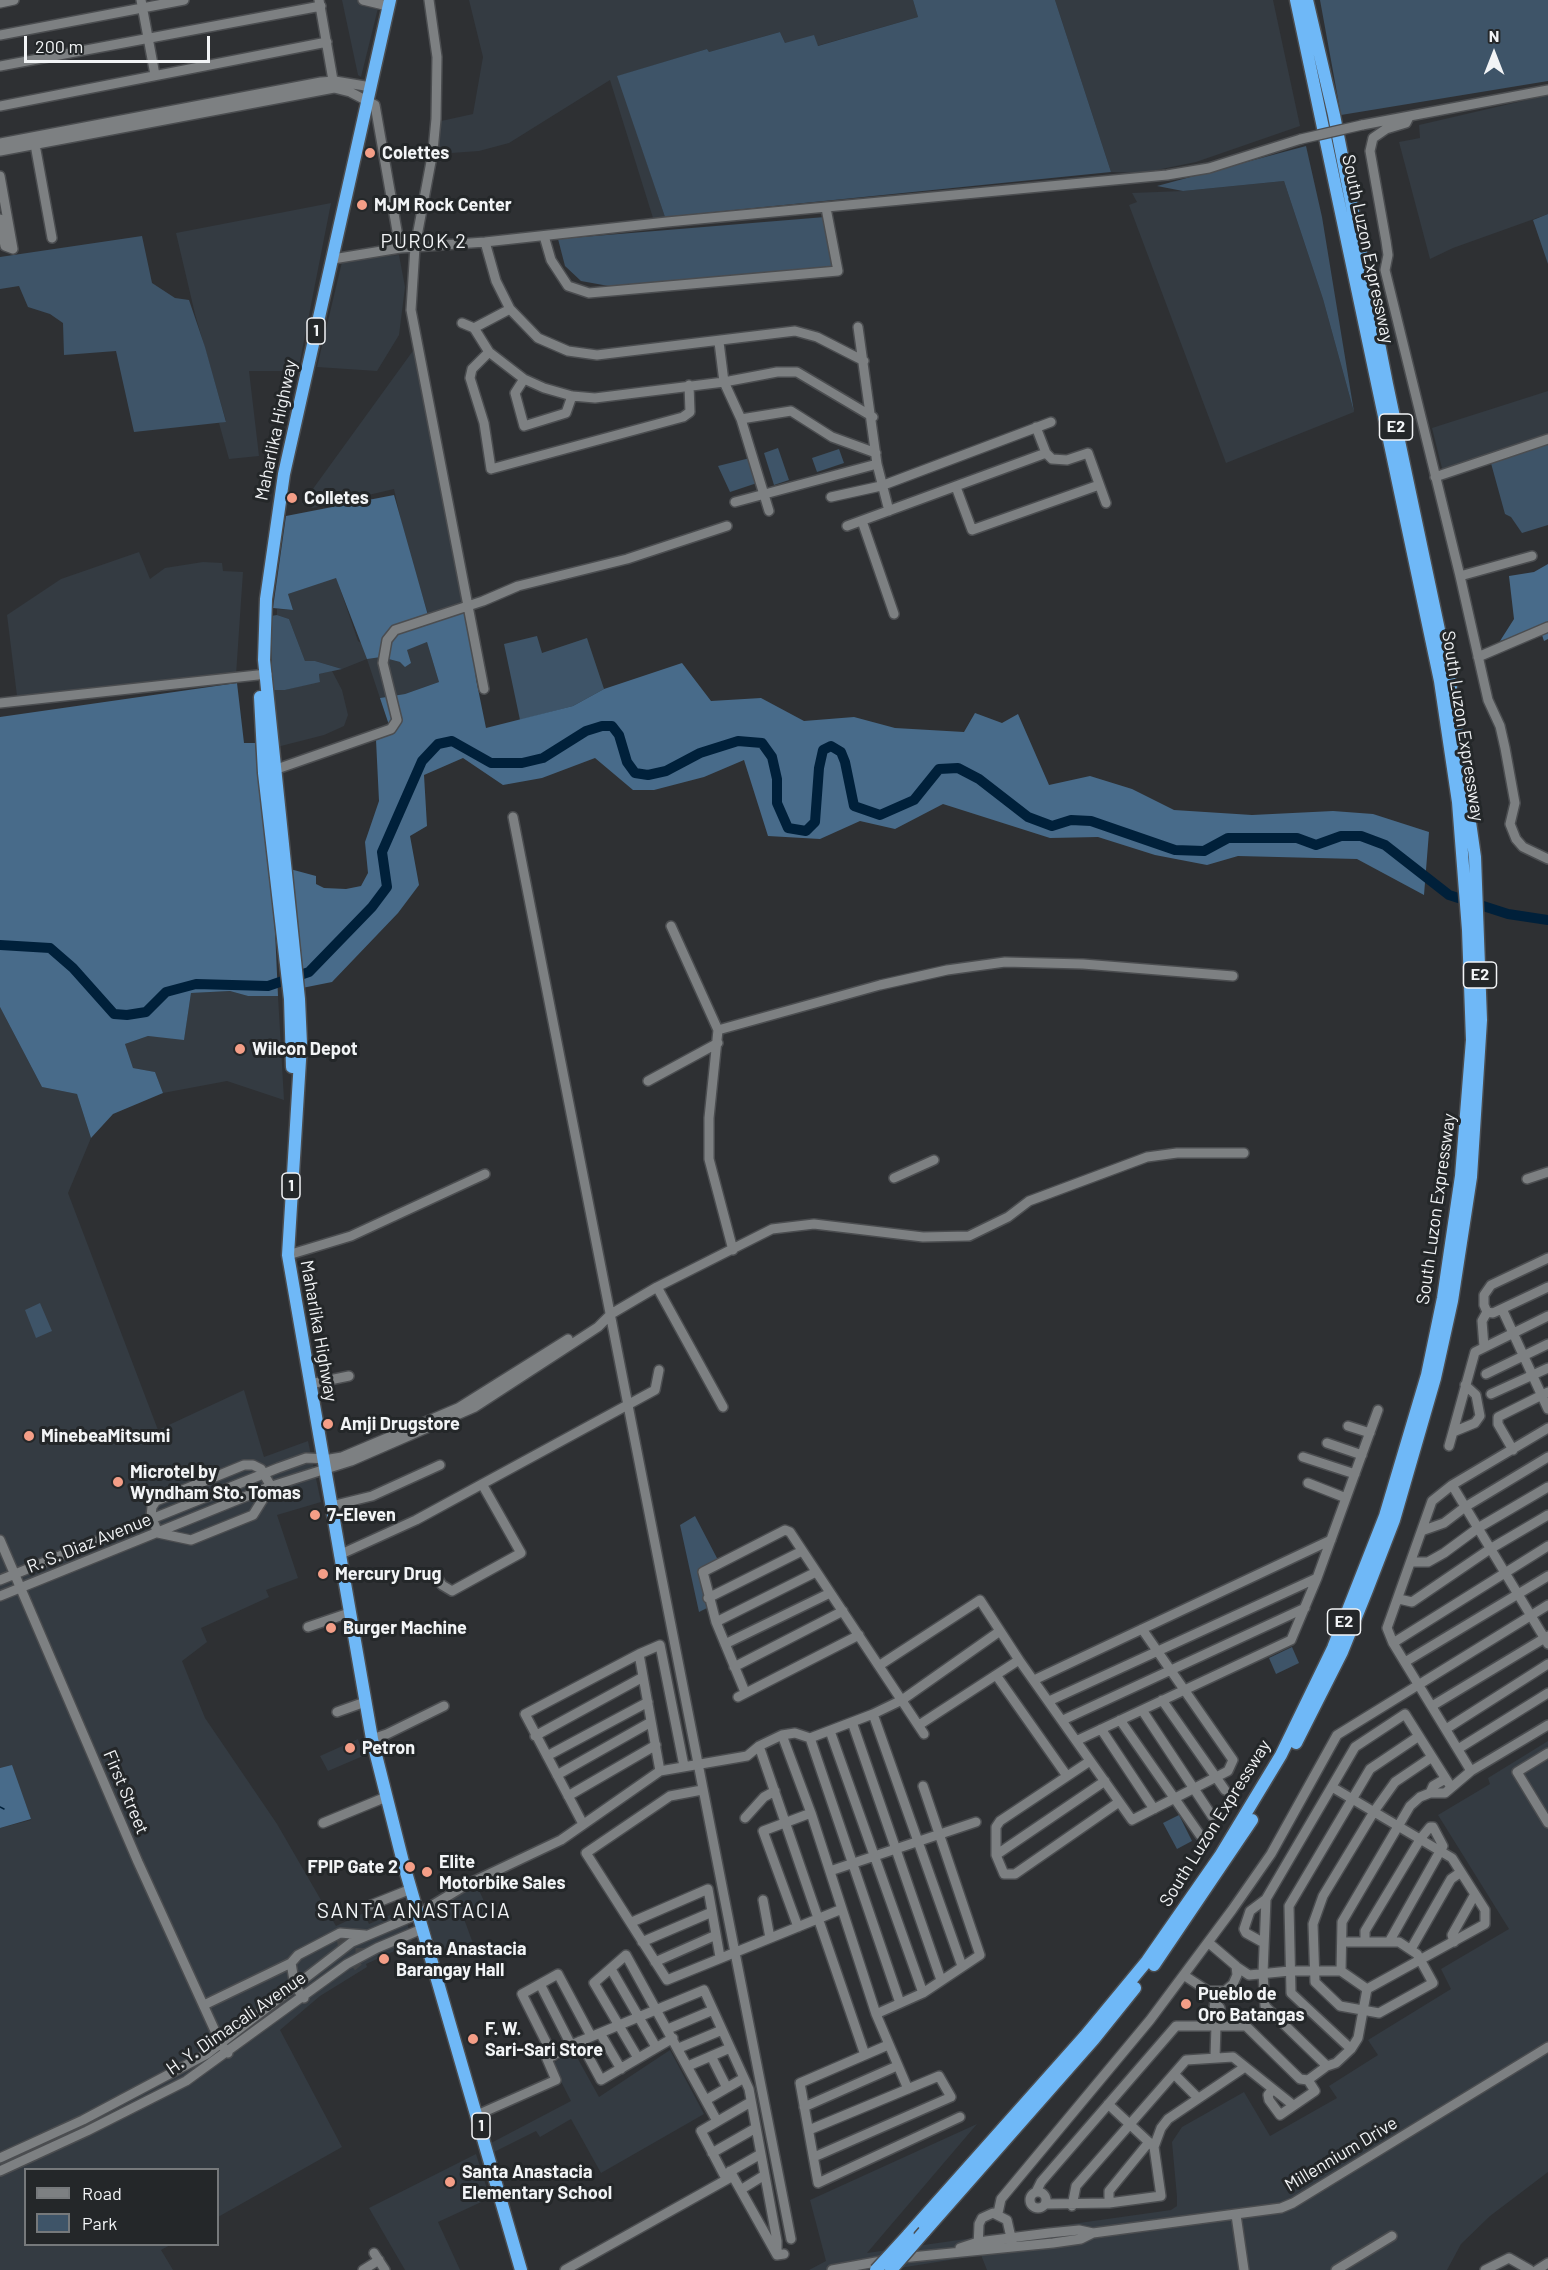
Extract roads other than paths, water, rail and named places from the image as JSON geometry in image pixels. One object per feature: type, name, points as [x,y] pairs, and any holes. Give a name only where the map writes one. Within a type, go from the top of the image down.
[{"type":"highway","name":"South Luzon Expressway","points":[[1296,0],[1440,681],[1458,802],[1469,856]]},
{"type":"highway","name":"South Luzon Expressway","points":[[891,2270],[1094,2039],[1154,1964],[1239,1843],[1290,1755],[1356,1618],[1394,1520],[1416,1450],[1452,1301],[1475,1135],[1480,1051],[1462,750],[1448,670],[1387,384],[1334,115],[1307,0]]},
{"type":"highway","name":"Maharlika Highway","points":[[389,3],[284,474],[274,529],[266,599],[263,674],[264,773],[302,1044],[288,1255],[372,1739],[422,1929],[521,2270]]},
{"type":"highway","name":"Maharlika Highway","points":[[263,674],[274,770],[289,949]]},
{"type":"highway","name":"South Luzon Expressway","points":[[876,2270],[1085,2036],[1153,1952],[1215,1864],[1276,1765],[1341,1628],[1385,1516],[1407,1446],[1427,1375],[1443,1298],[1461,1176],[1469,1093],[1474,930]]},
{"type":"street","points":[[0,3],[14,0]]},
{"type":"street","points":[[0,35],[142,4],[184,0]]},
{"type":"street","points":[[363,0],[389,3]]},
{"type":"street","points":[[429,0],[436,47],[436,119],[433,151],[415,247],[411,310],[484,689]]},
{"type":"street","points":[[0,66],[148,39],[320,3],[335,84]]},
{"type":"street","points":[[142,4],[155,75]]},
{"type":"street","points":[[0,106],[327,42]]},
{"type":"street","points":[[0,151],[34,141],[335,84],[369,94],[375,105],[400,248]]},
{"type":"street","points":[[333,259],[400,248],[485,242],[1167,175],[1209,168],[1300,139],[1362,125],[1548,90]]},
{"type":"street","points":[[1409,117],[1406,123],[1386,129],[1373,138],[1370,151],[1388,255],[1385,270],[1488,700],[1500,726],[1505,748],[1515,804],[1510,824],[1516,839],[1523,847],[1548,859]]},
{"type":"street","points":[[0,143],[34,141]]},
{"type":"street","points":[[34,141],[52,238]]},
{"type":"street","points":[[0,177],[13,249],[5,246],[0,219]]},
{"type":"street","points":[[544,236],[551,260],[568,285],[590,293],[838,271],[826,208]]},
{"type":"street","points":[[485,242],[496,281],[510,309],[538,338],[568,351],[597,355],[719,342],[769,333],[795,332],[817,337],[864,361]]},
{"type":"street","points":[[474,328],[510,309]]},
{"type":"street","points":[[462,323],[474,328],[489,352],[524,379],[544,388],[572,396],[596,398],[724,382],[777,372],[797,372],[873,417]]},
{"type":"street","points":[[858,327],[873,417],[877,464],[889,511]]},
{"type":"street","points":[[719,342],[724,382],[741,419],[769,511]]},
{"type":"street","points":[[489,352],[470,373],[484,423],[491,469],[683,417],[690,412],[689,385]]},
{"type":"street","points":[[524,379],[515,393],[524,426],[566,413],[572,396]]},
{"type":"street","points":[[741,419],[791,411],[832,437],[876,453]]},
{"type":"street","points":[[831,497],[881,486],[1051,422]]},
{"type":"street","points":[[1036,427],[1046,453],[1052,459],[1067,460],[1088,453],[1106,503]]},
{"type":"street","points":[[1435,477],[1548,439]]},
{"type":"street","points":[[847,526],[1046,453]]},
{"type":"street","points":[[735,502],[877,464]]},
{"type":"street","points":[[956,487],[972,530],[1099,484]]},
{"type":"street","points":[[862,521],[894,614]]},
{"type":"street","points":[[274,770],[391,729],[397,720],[383,663],[387,640],[394,630],[529,582],[627,559],[727,526]]},
{"type":"street","points":[[1460,576],[1532,556]]},
{"type":"street","points":[[1478,657],[1548,627]]},
{"type":"street","points":[[0,703],[263,674]]},
{"type":"street","points":[[513,818],[791,2239]]},
{"type":"street","points":[[671,926],[718,1030],[709,1118],[709,1159],[733,1250]]},
{"type":"street","points":[[718,1030],[880,985],[947,970],[1005,962],[1083,964],[1233,976]]},
{"type":"street","points":[[648,1082],[718,1043]]},
{"type":"street","points":[[324,1465],[473,1401],[595,1322],[602,1321],[657,1287],[772,1229],[792,1226],[842,1226],[922,1237],[969,1236],[1008,1217],[1029,1201],[1147,1157],[1177,1153],[1244,1153]]},
{"type":"street","points":[[894,1178],[934,1160]]},
{"type":"street","points":[[1527,1179],[1548,1172]]},
{"type":"street","points":[[288,1255],[351,1236],[485,1174]]},
{"type":"street","points":[[1484,1347],[1482,1321],[1487,1312],[1484,1295],[1491,1285],[1548,1258]]},
{"type":"street","points":[[657,1287],[723,1407]]},
{"type":"street","points":[[1487,1312],[1502,1309],[1548,1287]]},
{"type":"street","points":[[1502,1309],[1522,1356],[1545,1394],[1548,1409]]},
{"type":"street","points":[[1449,1446],[1472,1356],[1484,1347],[1548,1316]]},
{"type":"street","points":[[1486,1374],[1548,1344]]},
{"type":"street","points":[[1491,1394],[1548,1368]]},
{"type":"street","points":[[339,1555],[416,1521],[655,1390],[659,1370]]},
{"type":"street","points":[[310,1384],[349,1376]]},
{"type":"street","points":[[1453,1432],[1475,1424],[1480,1416],[1476,1395],[1465,1385]]},
{"type":"street","points":[[1513,1450],[1498,1424],[1498,1417],[1545,1394]]},
{"type":"street","points":[[1078,1740],[1291,1640],[1317,1578],[1378,1410]]},
{"type":"street","points":[[1348,1426],[1370,1433]]},
{"type":"street","points":[[1471,1771],[1393,1643],[1387,1628],[1424,1530],[1432,1501],[1452,1485],[1548,1428]]},
{"type":"street","points":[[1327,1443],[1362,1455]]},
{"type":"street","points":[[1424,1530],[1444,1523],[1465,1507],[1548,1456]]},
{"type":"street","points":[[1303,1457],[1355,1474]]},
{"type":"street","name":"R. S. Diaz Avenue","points":[[0,1581],[264,1473],[306,1458],[324,1465]]},
{"type":"street","points":[[244,1465],[255,1466],[264,1473],[269,1487],[253,1515],[195,1539],[187,1540],[158,1533],[151,1520],[153,1503],[244,1465]]},
{"type":"street","name":"R. S. Diaz Avenue","points":[[0,1596],[324,1465]]},
{"type":"street","points":[[331,1506],[372,1496],[440,1465]]},
{"type":"street","points":[[1308,1483],[1346,1498]]},
{"type":"street","points":[[436,1575],[442,1585],[452,1591],[521,1553],[482,1485]]},
{"type":"street","points":[[1432,1706],[1547,1639],[1452,1485]]},
{"type":"street","points":[[1411,1562],[1428,1562],[1478,1528],[1548,1487]]},
{"type":"street","points":[[1399,1599],[1412,1602],[1490,1549],[1548,1515]]},
{"type":"street","points":[[859,1635],[742,1695],[708,1598],[703,1572],[780,1530],[789,1532],[880,1665],[921,1729],[1018,1660]]},
{"type":"street","name":"First Street","points":[[0,1540],[138,1862],[221,2044],[228,2053]]},
{"type":"street","points":[[1034,1680],[1331,1540]]},
{"type":"street","points":[[97,1542],[102,1556]]},
{"type":"street","points":[[1393,1643],[1548,1546]]},
{"type":"street","points":[[708,1598],[802,1551]]},
{"type":"street","points":[[716,1622],[816,1572]]},
{"type":"street","points":[[1405,1662],[1548,1576]]},
{"type":"street","points":[[1049,1701],[1317,1578]]},
{"type":"street","points":[[724,1644],[830,1593]]},
{"type":"street","points":[[880,1665],[980,1600],[1018,1660],[1078,1740],[1090,1761],[1132,1820],[1232,1767],[1232,1756],[1142,1629]]},
{"type":"street","points":[[998,2213],[1001,2199],[1185,1976],[1271,1854],[1337,1735],[1548,1605]]},
{"type":"street","points":[[1063,1720],[1305,1608]]},
{"type":"street","points":[[734,1667],[843,1611]]},
{"type":"street","points":[[308,1627],[349,1613]]},
{"type":"street","points":[[639,1654],[660,1771],[747,1756],[759,1746],[782,1735],[795,1733],[810,1738],[873,1714],[902,1700],[1000,1631]]},
{"type":"street","points":[[583,1824],[525,1714],[660,1645],[684,1766]]},
{"type":"street","points":[[1446,1729],[1548,1664]]},
{"type":"street","points":[[996,1675],[1067,1776]]},
{"type":"street","points":[[536,1736],[643,1677]]},
{"type":"street","points":[[1458,1749],[1548,1693]]},
{"type":"street","points":[[1162,1700],[1225,1790]]},
{"type":"street","points":[[338,1712],[365,1702]]},
{"type":"street","points":[[547,1756],[648,1702]]},
{"type":"street","points":[[372,1739],[444,1706]]},
{"type":"street","points":[[1142,1710],[1212,1816]]},
{"type":"street","points":[[873,1714],[962,1966]]},
{"type":"street","points":[[1264,1943],[1246,1933],[1244,1929],[1250,1911],[1266,1899],[1355,1747],[1405,1714],[1448,1783]]},
{"type":"street","points":[[1120,1720],[1200,1835]]},
{"type":"street","points":[[557,1775],[651,1722]]},
{"type":"street","points":[[852,1722],[941,1980]]},
{"type":"street","points":[[1341,1971],[1342,1922],[1410,1806],[1420,1797],[1430,1793],[1433,1786],[1448,1783],[1471,1771],[1548,1725]]},
{"type":"street","points":[[1101,1729],[1154,1809]]},
{"type":"street","points":[[830,1731],[923,1994]]},
{"type":"street","points":[[782,1735],[811,1813],[876,2014],[908,2089]]},
{"type":"street","points":[[1351,2049],[1291,1993],[1289,1906],[1370,1768],[1419,1736]]},
{"type":"street","points":[[810,1738],[900,2004]]},
{"type":"street","points":[[568,1796],[656,1746]]},
{"type":"street","points":[[759,1746],[865,2055]]},
{"type":"street","points":[[1548,1753],[1517,1772],[1548,1823]]},
{"type":"street","points":[[1342,1942],[1399,1942],[1411,1949],[1422,1960],[1433,1983],[1378,2013],[1340,2006],[1315,1982],[1313,1924],[1323,1896],[1374,1810],[1395,1782],[1432,1757]]},
{"type":"street","points":[[1090,1761],[1000,1821],[996,1827],[996,1855],[1004,1874],[1015,1874],[1119,1802]]},
{"type":"street","name":"H. Y. Dimacali Avenue","points":[[0,2158],[83,2120],[221,2044],[352,1942],[418,1914],[466,1885],[561,1840],[660,1771]]},
{"type":"street","points":[[996,1855],[1105,1781]]},
{"type":"street","points":[[876,2014],[923,1994],[980,1955],[923,1786]]},
{"type":"street","points":[[1332,1787],[1452,1858],[1485,1910],[1485,1924],[1367,1989]]},
{"type":"street","points":[[702,1790],[670,1796],[586,1853],[667,1980],[842,1909]]},
{"type":"street","points":[[745,1818],[764,1797],[775,1791]]},
{"type":"street","points":[[323,1823],[386,1797]]},
{"type":"street","points":[[798,1927],[763,1831],[811,1813]]},
{"type":"street","points":[[830,1871],[976,1822]]},
{"type":"street","points":[[1365,1942],[1365,1931],[1421,1838],[1430,1827],[1433,1827],[1443,1846],[1389,1942]]},
{"type":"street","points":[[1411,1949],[1450,1879],[1461,1872]]},
{"type":"street","points":[[371,1905],[411,1888]]},
{"type":"street","points":[[632,1922],[708,1889],[720,1957]]},
{"type":"street","points":[[1454,1942],[1452,1935],[1475,1894]]},
{"type":"street","points":[[763,1899],[770,1938]]},
{"type":"street","points":[[1266,1899],[1263,1971],[1265,2006],[1327,2066]]},
{"type":"street","points":[[642,1942],[712,1912]]},
{"type":"street","points":[[387,1926],[392,1942]]},
{"type":"street","name":"H. Y. Dimacali Avenue","points":[[0,2171],[87,2131],[186,2081],[304,1998],[347,1964],[422,1929]]},
{"type":"street","points":[[204,2005],[340,1933],[367,1935]]},
{"type":"street","points":[[655,1962],[716,1935]]},
{"type":"street","points":[[294,1959],[311,1954],[338,1941]]},
{"type":"street","points":[[1209,1942],[1249,1975],[1263,1971],[1341,1971],[1367,1989]]},
{"type":"street","points":[[638,2058],[594,1983],[626,1955],[717,2121]]},
{"type":"street","points":[[294,1959],[295,1986],[304,1998]]},
{"type":"street","points":[[317,1987],[351,1968]]},
{"type":"street","points":[[611,1969],[656,2048]]},
{"type":"street","points":[[1185,1976],[1200,1987],[1216,1992],[1225,1991],[1233,1984],[1241,1969]]},
{"type":"street","points":[[553,2056],[522,1994],[558,1974],[596,2035],[621,2068]]},
{"type":"street","points":[[540,1984],[601,2080],[656,2048],[670,2033],[713,2010]]},
{"type":"street","points":[[1108,2104],[1152,2145],[1161,2196],[1109,2204],[1045,2205],[1044,2194],[1036,2192],[1041,2182],[1108,2104],[1176,2026],[1246,2026],[1300,2079],[1308,2080],[1327,2066],[1336,2063],[1351,2049],[1358,2038],[1367,1989]]},
{"type":"street","points":[[477,2115],[556,2080],[547,2060],[576,2043],[704,1990],[749,2089],[749,2103],[780,2254],[760,2225],[732,2173]]},
{"type":"street","points":[[1215,2057],[1216,2025],[1212,2009],[1216,2003],[1216,1992]]},
{"type":"street","points":[[679,2048],[722,2030]]},
{"type":"street","points":[[888,2045],[800,2083],[818,2183],[960,2117]]},
{"type":"street","name":"Millennium Drive","points":[[832,2270],[1012,2242],[1080,2238],[1093,2233],[1267,2212],[1293,2204],[1548,2047]]},
{"type":"street","points":[[688,2066],[730,2048]]},
{"type":"street","points":[[711,2056],[727,2088]]},
{"type":"street","points":[[1072,2206],[1076,2186],[1186,2060],[1233,2057],[1293,2105]]},
{"type":"street","points":[[804,2108],[897,2066]]},
{"type":"street","points":[[1109,2204],[1109,2191],[1152,2145],[1168,2119],[1245,2067]]},
{"type":"street","points":[[1174,2074],[1198,2098]]},
{"type":"street","points":[[809,2130],[939,2076],[951,2097],[814,2157]]},
{"type":"street","points":[[706,2100],[744,2078]]},
{"type":"street","points":[[1273,2089],[1269,2100],[1280,2115],[1315,2091],[1308,2080]]},
{"type":"street","points":[[732,2173],[724,2175],[700,2131],[749,2103]]},
{"type":"street","points":[[83,2120],[87,2131]]},
{"type":"street","points":[[712,2153],[754,2129]]},
{"type":"street","points":[[565,2270],[759,2155]]},
{"type":"street","points":[[742,2189],[763,2176]]},
{"type":"street","points":[[998,2213],[1007,2220],[1012,2242]]},
{"type":"street","points":[[978,2247],[977,2232],[982,2218],[998,2213]]},
{"type":"street","points":[[1236,2215],[1244,2270]]},
{"type":"street","points":[[760,2225],[772,2218]]},
{"type":"street","points":[[1336,2270],[1392,2236]]},
{"type":"street","points":[[363,2270],[376,2257],[385,2270]]},
{"type":"street","points":[[1485,2270],[1509,2258],[1530,2270]]},
{"type":"street","points":[[1537,2270],[1548,2264]]},
{"type":"waterway","points":[[0,945],[50,948],[73,968],[114,1014],[127,1015],[146,1012],[166,992],[196,984],[268,986],[309,972],[372,907],[387,887],[382,852],[422,761],[438,744],[452,741],[491,763],[522,763],[543,758],[586,731],[602,726],[612,726],[619,735],[627,762],[635,773],[648,775],[666,771],[700,753],[738,741],[762,743],[772,757],[777,779],[777,803],[788,828],[806,831],[815,822],[819,768],[823,750],[831,746],[841,752],[845,762],[854,806],[880,815],[914,800],[939,769],[958,768],[979,779],[1028,817],[1052,826],[1071,820],[1091,821],[1175,850],[1204,851],[1228,838],[1297,838],[1316,845],[1341,836],[1361,836],[1385,845],[1449,895],[1508,914],[1548,920]]},
{"type":"waterway","points":[[0,1807],[4,1809]]},
{"type":"tunnel","points":[[337,1941],[350,1939],[360,1947],[360,1960],[351,1968]]},
{"type":"place","name":"Colettes","points":[[370,153]]},
{"type":"place","name":"MJM Rock Center","points":[[362,205]]},
{"type":"place","name":"Colletes","points":[[292,498]]},
{"type":"place","name":"Wilcon Depot","points":[[240,1049]]},
{"type":"place","name":"Amji Drugstore","points":[[328,1424]]},
{"type":"place","name":"MinebeaMitsumi","points":[[29,1436]]},
{"type":"place","name":"Microtel by Wyndham Sto. Tomas","points":[[118,1482]]},
{"type":"place","name":"7-Eleven","points":[[315,1515]]},
{"type":"place","name":"Mercury Drug","points":[[323,1574]]},
{"type":"place","name":"Burger Machine","points":[[331,1628]]},
{"type":"place","name":"Petron","points":[[350,1748]]},
{"type":"place","name":"FPIP Gate 2","points":[[410,1867]]},
{"type":"place","name":"Elite Motorbike Sales","points":[[427,1872]]},
{"type":"place","name":"Santa Anastacia Barangay Hall","points":[[384,1959]]},
{"type":"place","name":"Pueblo de Oro Batangas","points":[[1186,2004]]},
{"type":"place","name":"F. W. Sari-Sari Store","points":[[473,2039]]},
{"type":"place","name":"Santa Anastacia Elementary School","points":[[450,2182]]},
{"type":"district","name":"PUROK 2","points":[[424,241]]},
{"type":"district","name":"SANTA ANASTACIA","points":[[414,1911]]}]
